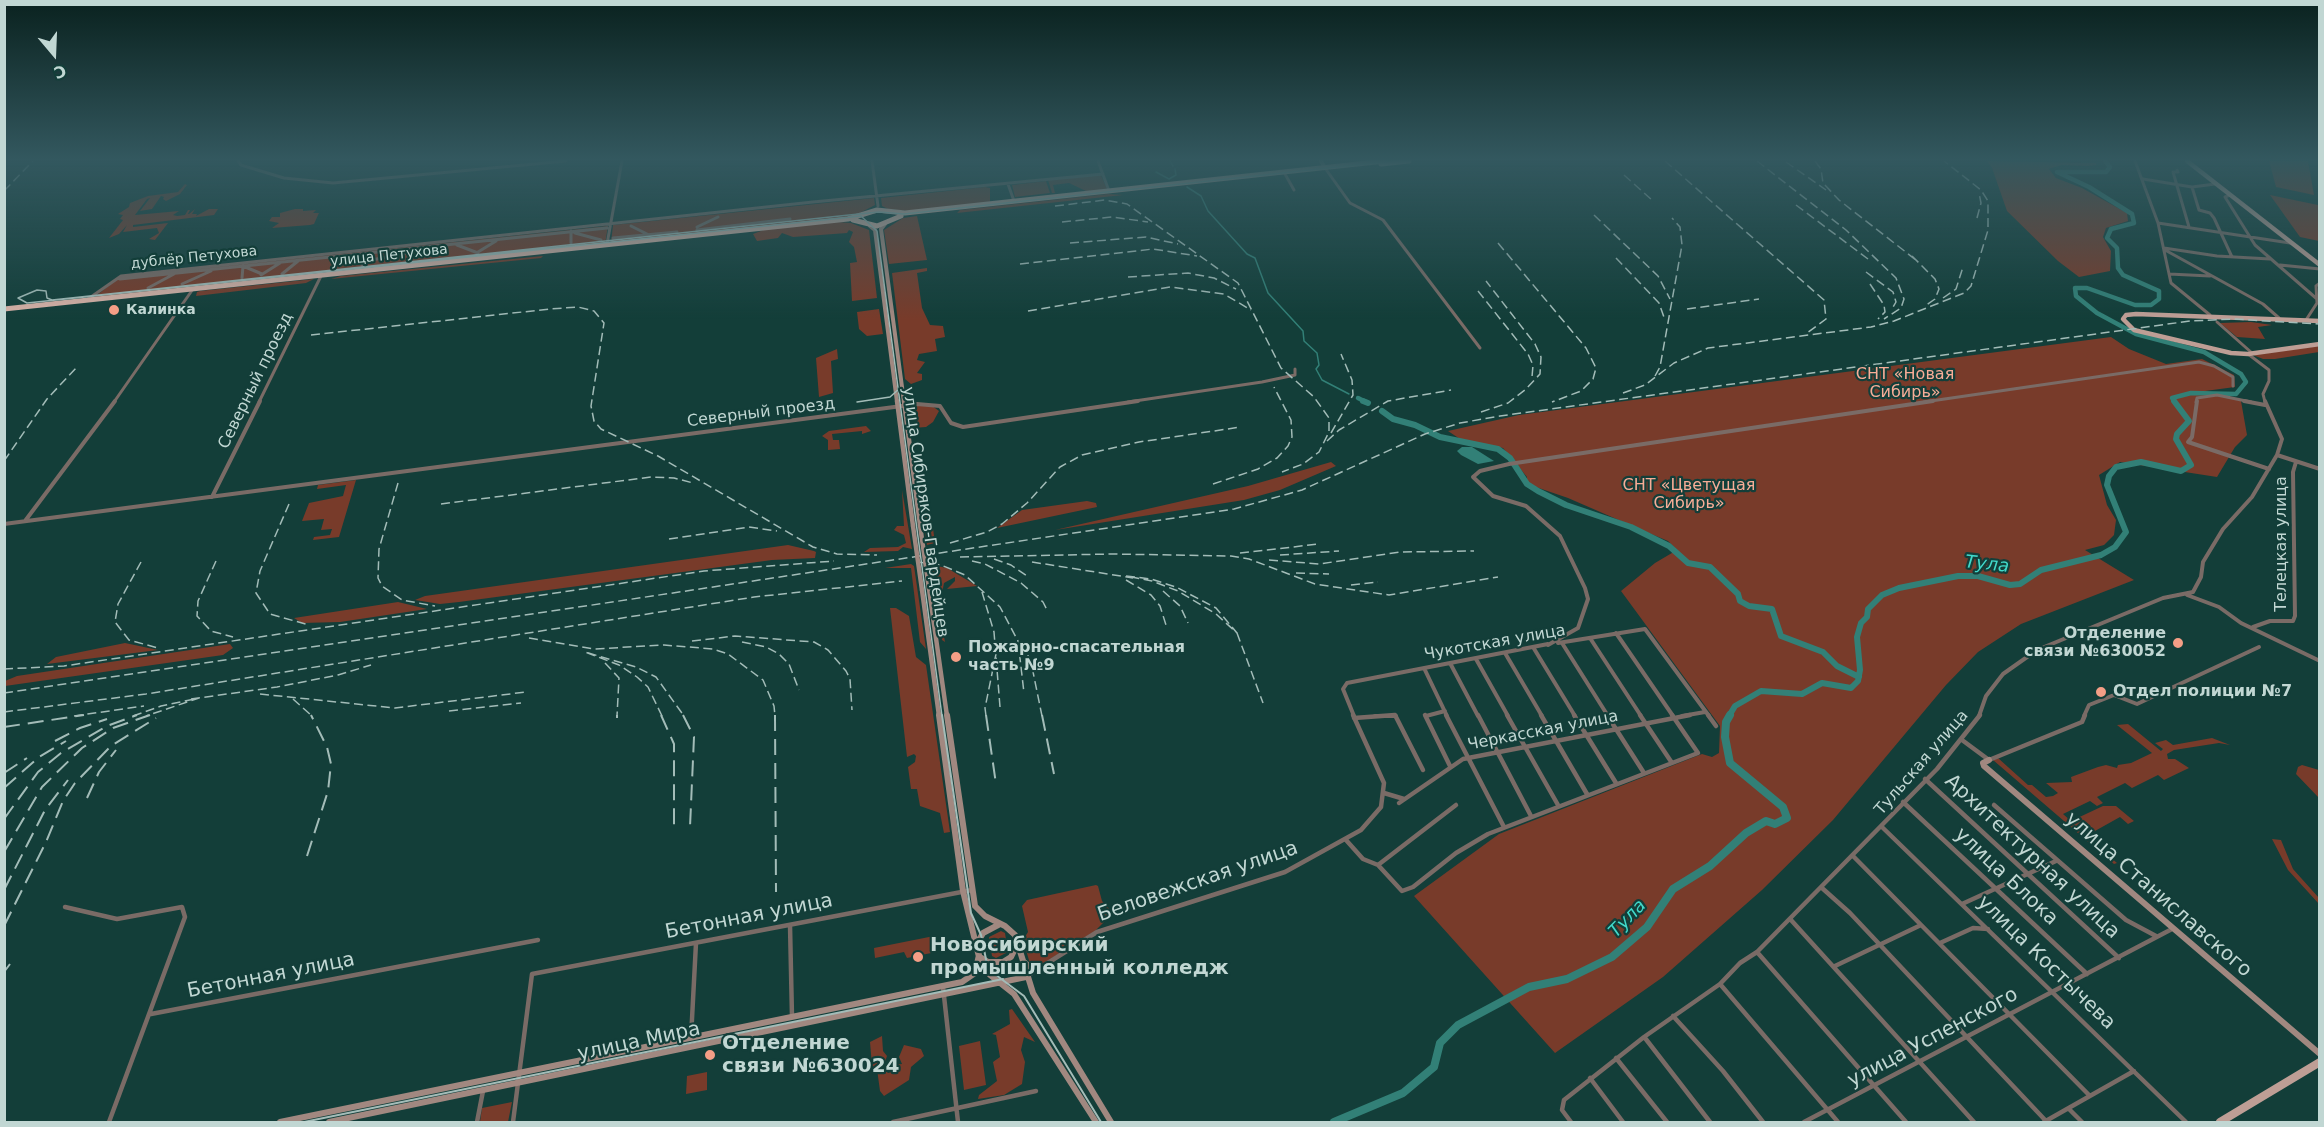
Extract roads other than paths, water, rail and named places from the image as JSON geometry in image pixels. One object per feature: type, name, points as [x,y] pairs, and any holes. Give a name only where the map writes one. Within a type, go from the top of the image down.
[{"type":"highway","points":[[861,219],[867,214]]},
{"type":"highway","points":[[889,214],[892,219]]},
{"type":"highway","points":[[870,226],[885,224],[905,215],[918,214]]},
{"type":"highway","name":"улица Петухова","points":[[4,309],[848,219],[861,219],[870,226]]},
{"type":"main road","points":[[2254,214],[2319,267]]},
{"type":"main road","name":"улица Сибиряков-Гвардейцев","points":[[885,224],[881,230],[883,250],[920,525],[925,590],[949,787],[963,891],[977,945]]},
{"type":"main road","name":"улица Сибиряков-Гвардейцев","points":[[870,226],[875,230],[913,526],[957,786],[972,890],[977,910],[1000,924]]},
{"type":"main road","points":[[877,250],[883,250]]},
{"type":"main road","points":[[878,260],[885,259]]},
{"type":"main road","points":[[880,270],[886,270]]},
{"type":"main road","points":[[2319,321],[2210,315],[2132,314],[2123,319],[2129,327],[2139,331],[2226,352],[2250,354],[2319,344]]},
{"type":"main road","name":"улица Станиславского","points":[[1989,760],[1983,762],[1984,766],[2319,1054]]},
{"type":"main road","points":[[949,787],[957,786]]},
{"type":"main road","points":[[1096,1122],[1017,998],[983,968],[977,945],[983,933],[1000,924],[1011,930],[1023,960],[1026,977],[1038,1003],[1111,1122]]},
{"type":"main road","points":[[979,955],[985,961],[1003,962],[1011,957],[1017,942]]},
{"type":"main road","points":[[942,987],[962,982],[975,974],[979,955]]},
{"type":"main road","points":[[1023,960],[1032,969],[1040,968]]},
{"type":"main road","name":"улица Мира","points":[[329,1122],[1026,977]]},
{"type":"main road","name":"улица Мира","points":[[280,1122],[942,987]]},
{"type":"main road","points":[[2220,1122],[2319,1062]]},
{"type":"street","points":[[607,244],[612,214]]},
{"type":"street","name":"дублёр Петухова","points":[[88,300],[121,276],[571,231],[711,214]]},
{"type":"street","points":[[1371,214],[1383,220],[1480,348]]},
{"type":"street","points":[[2154,214],[2165,249],[2164,261],[2174,286],[2210,315]]},
{"type":"street","points":[[2185,214],[2189,227]]},
{"type":"street","points":[[2210,214],[2232,257]]},
{"type":"street","points":[[2236,214],[2252,236],[2255,245],[2317,299]]},
{"type":"street","points":[[718,217],[697,229],[790,219]]},
{"type":"street","points":[[2157,222],[2292,243]]},
{"type":"street","points":[[632,226],[648,235]]},
{"type":"street","points":[[120,279],[607,228]]},
{"type":"street","points":[[571,231],[601,240]]},
{"type":"street","points":[[571,231],[571,243]]},
{"type":"street","points":[[614,238],[676,232]]},
{"type":"street","points":[[448,242],[478,253],[508,236]]},
{"type":"street","points":[[362,265],[367,261],[442,245]]},
{"type":"street","points":[[2165,249],[2271,259]]},
{"type":"street","points":[[2165,249],[2264,304],[2279,318]]},
{"type":"street","points":[[367,261],[370,253]]},
{"type":"street","points":[[282,274],[299,260]]},
{"type":"street","points":[[243,266],[262,275],[284,262]]},
{"type":"street","points":[[2280,265],[2319,267]]},
{"type":"street","points":[[242,278],[243,266]]},
{"type":"street","points":[[255,270],[273,267]]},
{"type":"street","points":[[176,273],[184,284],[215,269]]},
{"type":"street","points":[[255,270],[268,270]]},
{"type":"street","points":[[148,288],[176,273]]},
{"type":"street","points":[[2169,274],[2211,276]]},
{"type":"street","name":"Северный проезд","points":[[212,497],[321,275]]},
{"type":"street","points":[[2306,320],[2317,299],[2316,286],[2319,283]]},
{"type":"street","points":[[25,521],[120,394],[194,289]]},
{"type":"street","points":[[2217,322],[2269,370],[2269,381],[2263,390],[2265,405],[2282,439],[2277,455],[2252,497],[2223,529],[2203,562],[2199,585],[2187,595],[2219,607],[2241,623],[2319,661]]},
{"type":"street","points":[[1548,645],[1561,640],[1578,628],[1588,599],[1585,588],[1560,536],[1526,506],[1493,496],[1473,477],[1480,471],[1515,463],[1590,454],[2199,362],[2214,366],[2233,377],[2234,386]]},
{"type":"street","name":"Северный проезд","points":[[4,524],[904,406],[935,404],[944,410],[951,423],[963,427],[1253,384],[1290,377],[1298,372],[1295,369]]},
{"type":"street","points":[[2265,405],[2217,395],[2197,398],[2192,437],[2188,442],[2200,448],[2269,469]]},
{"type":"street","points":[[2277,455],[2319,469]]},
{"type":"street","name":"Телецкая улица","points":[[2253,627],[2270,621],[2293,621],[2295,616],[2293,472],[2296,462]]},
{"type":"street","name":"Тульская улица","points":[[1571,1122],[1562,1110],[1564,1100],[1644,1037],[1720,984],[1740,963],[1757,952],[1791,920],[1882,827],[1962,740],[1981,714],[1994,683],[2037,650],[2163,598],[2187,595]]},
{"type":"street","name":"Чукотская улица","points":[[1354,718],[1343,689],[1349,681],[1645,629],[1705,712]]},
{"type":"street","points":[[1346,840],[1363,859],[1378,865],[1402,891],[1413,887],[1474,841],[1504,827],[1698,753],[1616,633]]},
{"type":"street","points":[[1589,638],[1671,763]]},
{"type":"street","points":[[1562,643],[1644,773]]},
{"type":"street","points":[[1533,647],[1616,783]]},
{"type":"street","points":[[1962,740],[1989,760],[2082,722],[2089,705],[2114,695],[2138,704],[2259,647]]},
{"type":"street","points":[[1505,653],[1587,794]]},
{"type":"street","points":[[1476,659],[1558,805]]},
{"type":"street","points":[[1450,663],[1531,816]]},
{"type":"street","points":[[1424,668],[1504,827]]},
{"type":"street","points":[[1445,711],[1425,715],[1450,766]]},
{"type":"street","points":[[1705,712],[1716,726]]},
{"type":"street","name":"Черкасская улица","points":[[1399,804],[1431,783],[1450,766],[1470,758],[1705,712]]},
{"type":"street","points":[[1405,799],[1384,793],[1379,771],[1354,718],[1395,715],[1423,770]]},
{"type":"street","name":"Архитектурная улица","points":[[1925,779],[2119,958]]},
{"type":"street","name":"Беловежская улица","points":[[1026,977],[1097,932],[1285,872],[1346,840],[1378,813],[1384,793]]},
{"type":"street","name":"улица Блока","points":[[1903,802],[2087,974]]},
{"type":"street","points":[[1378,865],[1456,805]]},
{"type":"street","points":[[1994,805],[2056,861],[2127,920],[2156,936]]},
{"type":"street","name":"улица Костычева","points":[[1882,827],[2186,1122]]},
{"type":"street","points":[[1853,856],[2090,1096]]},
{"type":"street","points":[[1962,904],[2056,861]]},
{"type":"street","points":[[1822,888],[1880,944],[2045,1122],[2134,1071]]},
{"type":"street","name":"Бетонная улица","points":[[520,1073],[532,974],[972,890]]},
{"type":"street","name":"Бетонная улица","points":[[65,907],[117,919],[182,907],[185,917],[151,1014],[109,1122]]},
{"type":"street","points":[[1791,920],[1974,1122]]},
{"type":"street","points":[[790,925],[792,1018]]},
{"type":"street","points":[[1835,966],[1922,925]]},
{"type":"street","points":[[1940,943],[1973,928],[1989,930]]},
{"type":"street","name":"улица Успенского","points":[[1804,1122],[2053,993],[2172,928]]},
{"type":"street","name":"Бетонная улица","points":[[151,1014],[538,940]]},
{"type":"street","points":[[691,1038],[696,942]]},
{"type":"street","points":[[1757,952],[1906,1122]]},
{"type":"street","points":[[1720,984],[1838,1122]]},
{"type":"street","points":[[942,987],[958,1122]]},
{"type":"street","points":[[1673,1016],[1723,1071],[1763,1122]]},
{"type":"street","points":[[1644,1037],[1710,1122]]},
{"type":"street","points":[[1616,1058],[1667,1122]]},
{"type":"street","points":[[513,1122],[520,1073]]},
{"type":"street","points":[[1590,1078],[1623,1122]]},
{"type":"street","points":[[477,1122],[483,1091]]},
{"type":"street","points":[[893,1122],[1036,1091]]},
{"type":"street","points":[[2069,1109],[2082,1122]]},
{"type":"water","points":[[1462,447],[1472,447],[1494,461],[1478,464],[1457,451]]},
{"type":"waterway","points":[[1210,214],[1247,254],[1255,258],[1268,293],[1303,331],[1304,341],[1317,353],[1319,365],[1316,369],[1322,380],[1349,394]]},
{"type":"waterway","name":"Тула","points":[[2131,214],[2134,223],[2111,229],[2107,238],[2117,248],[2118,268],[2123,275],[2159,291],[2159,299],[2151,305],[2135,305],[2087,288],[2075,288],[2076,296],[2097,313],[2136,334],[2204,352],[2241,374],[2246,382],[2236,394],[2191,393],[2172,398],[2175,402]]},
{"type":"waterway","points":[[1358,398],[1366,402]]},
{"type":"waterway","points":[[1363,401],[1368,403]]},
{"type":"waterway","name":"Тула","points":[[1859,677],[1857,637],[1861,623],[1867,617],[1868,609],[1882,595],[1899,588],[1958,576],[1978,576],[2010,585],[2020,584],[2041,570],[2101,555],[2115,547],[2126,532],[2107,485],[2109,476],[2116,467],[2141,462],[2181,471],[2191,465],[2176,439],[2177,434],[2189,421],[2174,401]]},
{"type":"waterway","points":[[1382,411],[1393,419],[1415,425],[1440,437],[1498,449],[1510,458],[1527,484],[1538,491],[1566,505],[1631,527],[1669,546],[1688,563],[1710,567],[1738,594],[1740,601],[1749,606],[1772,609],[1781,636],[1823,652],[1837,666],[1859,677]]},
{"type":"waterway","name":"Тула","points":[[1729,716],[1735,706],[1761,691],[1802,694],[1822,683],[1851,688],[1859,677]]},
{"type":"waterway","name":"Тула","points":[[1334,1122],[1403,1093],[1434,1067],[1440,1043],[1458,1025],[1529,987],[1567,979],[1612,957],[1647,927],[1673,889],[1710,866],[1746,833],[1766,821],[1775,824],[1787,818],[1783,807],[1730,763],[1725,737],[1726,722],[1730,715]]},
{"type":"tram line","points":[[863,214],[52,300],[47,298],[46,291],[37,290],[18,298],[27,303],[861,216],[877,231],[898,390]]},
{"type":"tram line","points":[[899,214],[908,214]]},
{"type":"tram line","points":[[857,402],[890,397],[898,390]]},
{"type":"tram line","points":[[898,390],[942,716]]},
{"type":"tram line","points":[[745,414],[752,415]]},
{"type":"tram line","points":[[942,715],[971,913],[981,935],[988,969],[1002,979]]},
{"type":"tram line","points":[[304,1122],[1002,979]]},
{"type":"tram line","points":[[1002,979],[1024,996],[1101,1122]]},
{"type":"railway","points":[[1140,214],[1238,283],[1281,368],[1314,397],[1329,418],[1329,432],[1319,452],[1303,464],[1282,472]]},
{"type":"railway","points":[[1725,214],[1824,300],[1826,319],[1807,333]]},
{"type":"railway","points":[[1807,214],[1868,259]]},
{"type":"railway","points":[[1825,214],[1846,230],[1896,278],[1904,299],[1901,308],[1884,319]]},
{"type":"railway","points":[[1856,214],[1916,260]]},
{"type":"railway","points":[[1977,218],[1978,214]]},
{"type":"railway","points":[[1623,393],[1645,385],[1674,363],[1708,348],[1871,327],[1894,321],[1964,293],[1971,286],[1988,230],[1988,214]]},
{"type":"railway","points":[[1594,215],[1658,276],[1670,299]]},
{"type":"railway","points":[[1062,222],[1112,217],[1148,222]]},
{"type":"railway","points":[[1655,376],[1660,367],[1682,245],[1680,227],[1672,218]]},
{"type":"railway","points":[[1070,243],[1146,237],[1178,244]]},
{"type":"railway","points":[[1498,243],[1586,348],[1596,368],[1593,379],[1581,391],[1552,402]]},
{"type":"railway","points":[[1020,264],[1153,249],[1197,256]]},
{"type":"railway","points":[[1912,256],[1916,260]]},
{"type":"railway","points":[[1616,258],[1659,303],[1665,320]]},
{"type":"railway","points":[[1916,260],[1935,279],[1939,289],[1935,299],[1925,306]]},
{"type":"railway","points":[[1943,298],[1956,289],[1963,267]]},
{"type":"railway","points":[[1866,272],[1893,292],[1896,302],[1892,309]]},
{"type":"railway","points":[[1128,277],[1188,273],[1214,278],[1236,289]]},
{"type":"railway","points":[[1481,412],[1508,403],[1525,390],[1540,374],[1541,357],[1535,344],[1486,281]]},
{"type":"railway","points":[[1870,284],[1884,305],[1885,312],[1878,319]]},
{"type":"railway","points":[[1028,311],[1170,287],[1224,294],[1251,310]]},
{"type":"railway","points":[[1478,291],[1528,354],[1533,365],[1532,377]]},
{"type":"railway","points":[[1687,309],[1759,299]]},
{"type":"railway","points":[[311,335],[550,309],[578,307],[594,311],[604,323],[591,406],[594,421],[601,429],[658,456],[813,547],[837,554],[877,555]]},
{"type":"railway","points":[[4,693],[1234,509],[1302,490],[1425,434],[1460,423],[1500,416],[2190,321],[2233,319],[2320,324]]},
{"type":"railway","points":[[1331,433],[1353,395],[1352,380],[1341,354]]},
{"type":"railway","points":[[4,461],[47,399],[76,368]]},
{"type":"railway","points":[[1213,484],[1258,469],[1277,458],[1288,446],[1292,437],[1291,420],[1274,387]]},
{"type":"railway","points":[[1327,441],[1339,430],[1388,401],[1451,390]]},
{"type":"railway","points":[[950,543],[987,532],[1002,524],[1027,503],[1060,467],[1082,455],[1139,442],[1241,427]]},
{"type":"railway","points":[[441,504],[651,477],[674,478],[693,483]]},
{"type":"railway","points":[[398,483],[379,549],[378,578],[382,586],[402,600],[435,606]]},
{"type":"railway","points":[[289,504],[260,571],[256,593],[270,614],[309,625]]},
{"type":"railway","points":[[669,539],[749,527],[777,531]]},
{"type":"railway","points":[[1240,553],[1319,544]]},
{"type":"railway","points":[[1280,555],[1339,551]]},
{"type":"railway","points":[[1269,560],[1319,564],[1400,552],[1474,551]]},
{"type":"railway","points":[[960,557],[1113,554],[1231,556],[1249,559],[1315,584],[1389,595],[1498,577]]},
{"type":"railway","points":[[994,559],[1011,565],[1027,576]]},
{"type":"railway","points":[[216,561],[198,601],[197,616],[211,631],[233,637]]},
{"type":"railway","points":[[4,669],[64,666],[704,571],[834,561]]},
{"type":"railway","points":[[972,561],[985,564],[1021,583],[1043,602],[1047,610]]},
{"type":"railway","points":[[141,562],[118,604],[115,622],[129,640],[158,648]]},
{"type":"railway","points":[[917,562],[941,565],[965,575],[1000,607],[1018,641],[1024,693]]},
{"type":"railway","points":[[1032,562],[1133,578]]},
{"type":"railway","points":[[1296,573],[1329,574]]},
{"type":"railway","points":[[1126,576],[1151,579],[1176,587],[1216,608],[1237,633],[1216,614],[1178,591],[1152,581],[1126,576]]},
{"type":"railway","points":[[1126,580],[1151,595],[1160,606],[1166,625]]},
{"type":"railway","points":[[4,712],[146,694],[754,597],[902,581]]},
{"type":"railway","points":[[1351,585],[1378,582]]},
{"type":"railway","points":[[1163,591],[1180,606],[1188,623]]},
{"type":"railway","points":[[982,592],[994,632],[996,655]]},
{"type":"railway","points":[[1237,633],[1263,703]]},
{"type":"railway","points":[[692,641],[735,636],[814,642],[828,650],[846,671],[850,679],[852,710]]},
{"type":"railway","points":[[529,638],[594,649],[664,645],[713,649],[728,654],[763,680],[774,706],[775,716]]},
{"type":"railway","points":[[742,642],[766,647],[779,654],[789,664],[799,690]]},
{"type":"railway","points":[[1022,643],[1031,662],[1042,716]]},
{"type":"railway","points":[[662,716],[648,687],[637,677],[619,665],[585,652],[636,667],[656,677],[684,716]]},
{"type":"railway","points":[[986,716],[985,708],[996,655]]},
{"type":"railway","points":[[996,655],[1000,707]]},
{"type":"railway","points":[[605,663],[619,678],[617,716]]},
{"type":"railway","points":[[191,699],[277,687],[338,675],[371,665]]},
{"type":"railway","points":[[260,694],[395,708],[526,692]]},
{"type":"railway","points":[[133,716],[161,706],[199,698],[146,716]]},
{"type":"railway","points":[[293,699],[311,715]]},
{"type":"railway","points":[[449,711],[521,703]]},
{"type":"railway","points":[[74,716],[144,706]]},
{"type":"railway","points":[[4,727],[84,715]]},
{"type":"railway","points":[[4,819],[38,772],[61,753],[107,726],[137,715]]},
{"type":"railway","points":[[4,852],[42,787],[82,748],[113,728],[150,715]]},
{"type":"railway","points":[[307,856],[328,791],[331,764],[327,747],[311,715]]},
{"type":"railway","points":[[661,715],[674,744],[674,832]]},
{"type":"railway","points":[[683,715],[694,737],[690,827]]},
{"type":"railway","points":[[775,715],[776,892]]},
{"type":"railway","points":[[986,715],[996,784]]},
{"type":"railway","points":[[1042,715],[1054,774]]},
{"type":"railway","points":[[4,926],[46,842],[63,801],[75,783],[111,746],[156,718]]},
{"type":"railway","points":[[55,741],[80,728],[107,719]]},
{"type":"railway","points":[[4,788],[39,757],[66,741]]},
{"type":"railway","points":[[87,798],[99,772],[116,750]]},
{"type":"railway","points":[[4,773],[27,758]]},
{"type":"railway","points":[[4,890],[45,810],[68,780]]},
{"type":"railway","points":[[4,972],[10,964]]},
{"type":"place","name":"Калинка","points":[[114,310]]},
{"type":"place","name":"Отделение связи №630052","points":[[2178,643]]},
{"type":"place","name":"Пожарно-спасательная часть №9","points":[[956,657]]},
{"type":"place","name":"Отдел полиции №7","points":[[2101,692]]},
{"type":"place","name":"Новосибирский промышленный колледж","points":[[918,957]]},
{"type":"place","name":"Отделение связи №630024","points":[[710,1055]]},
{"type":"park label","name":"СНТ «Новая Сибирь»","points":[[1905,384]]},
{"type":"park label","name":"СНТ «Цветущая Сибирь»","points":[[1689,495]]}]
